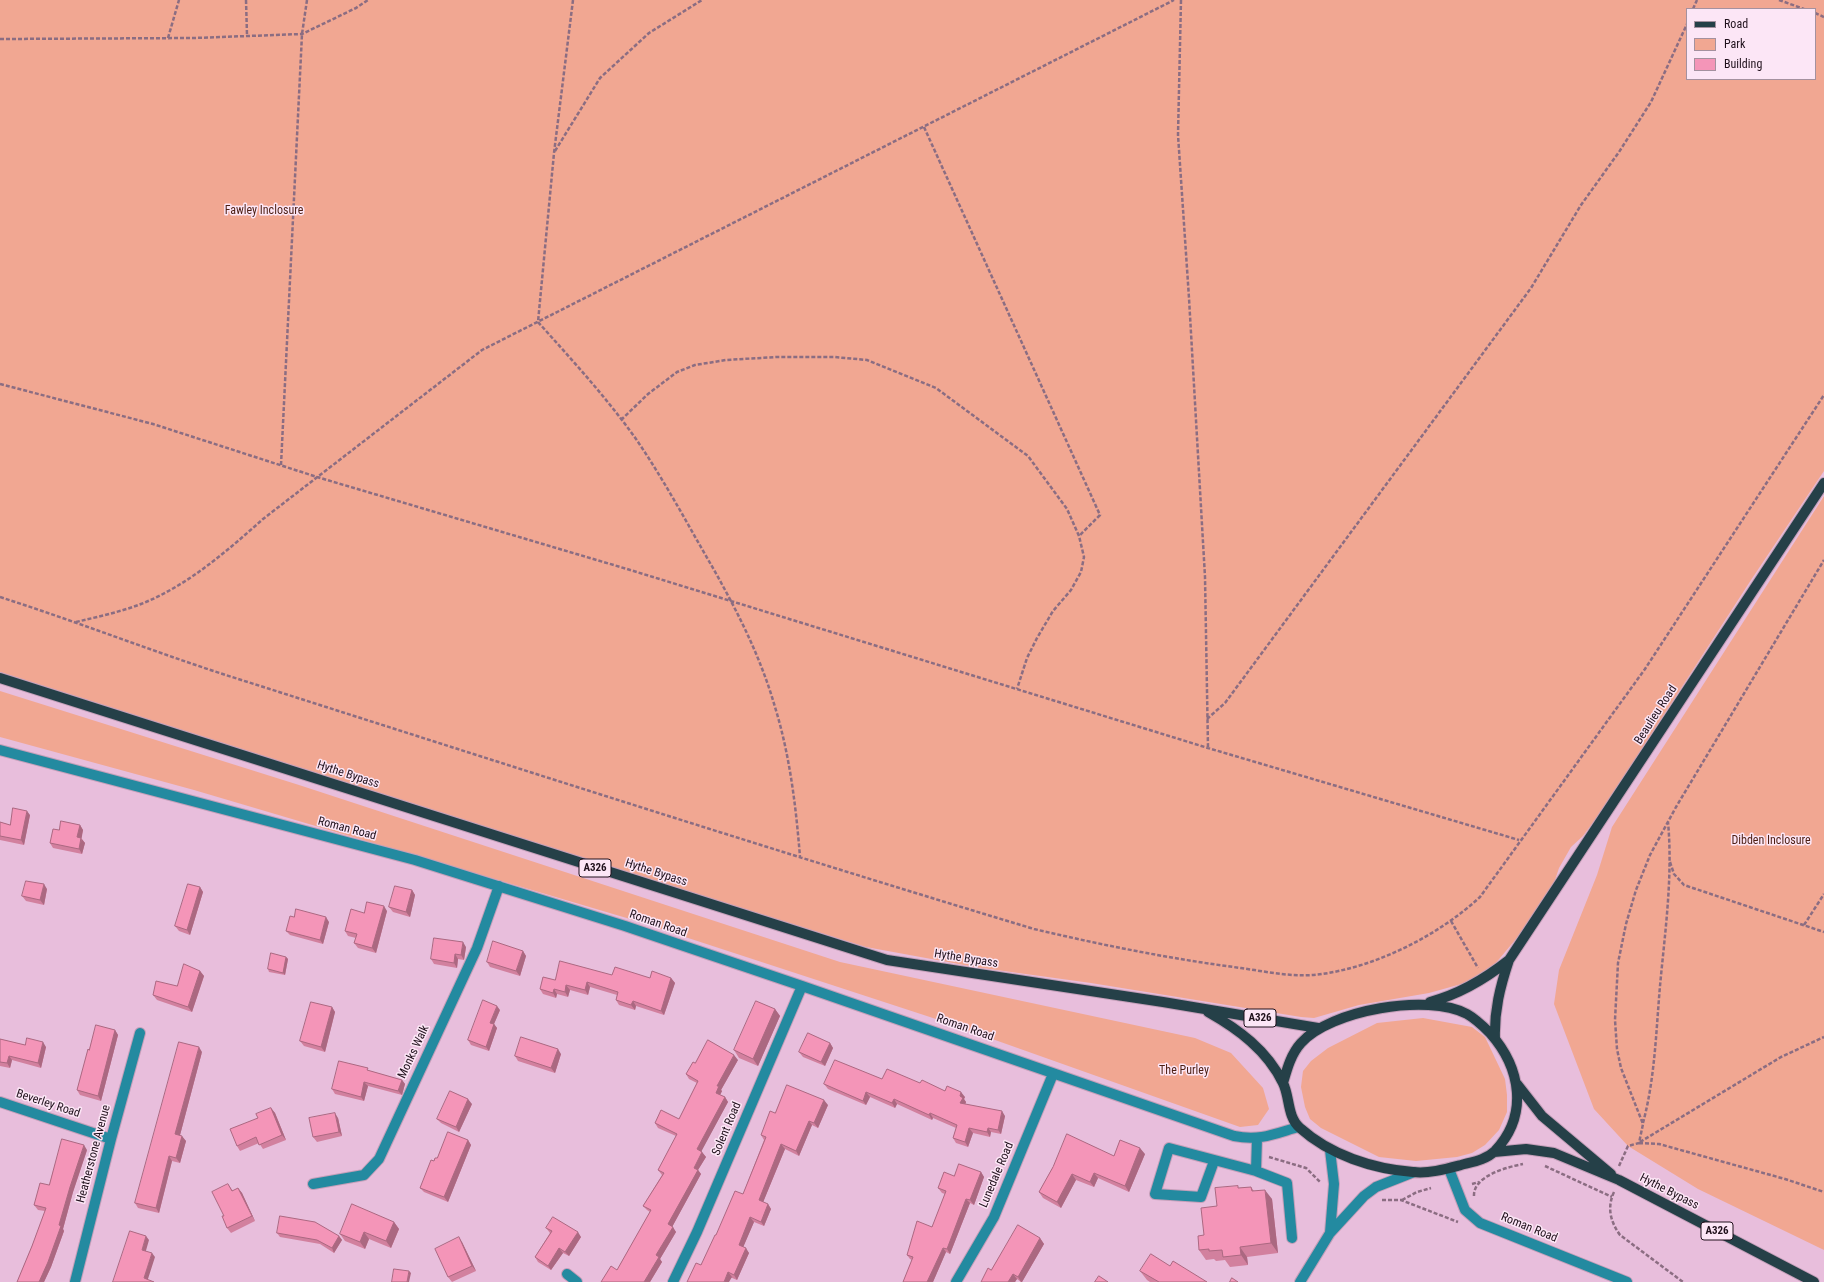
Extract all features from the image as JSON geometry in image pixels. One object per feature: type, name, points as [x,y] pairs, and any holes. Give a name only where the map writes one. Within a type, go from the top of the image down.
[{"type":"main road","name":"Beaulieu Road","points":[[1495,1039],[1494,1021],[1499,989],[1509,960],[1824,483]]},
{"type":"main road","name":"Hythe Bypass","points":[[0,678],[887,960],[1202,1008],[1318,1028]]},
{"type":"main road","name":"Beaulieu Road","points":[[1425,1004],[1444,998],[1484,979],[1509,960]]},
{"type":"main road","points":[[1283,1083],[1290,1060],[1301,1043],[1318,1028],[1368,1011],[1425,1004],[1446,1007],[1466,1014],[1481,1024],[1506,1054],[1517,1084],[1516,1111],[1513,1124],[1494,1152],[1478,1161],[1449,1169],[1414,1172],[1367,1164],[1330,1150],[1298,1127]]},
{"type":"main road","name":"Hythe Bypass","points":[[1202,1008],[1235,1027],[1268,1059],[1283,1083],[1292,1116],[1298,1127]]},
{"type":"main road","name":"Hythe Bypass","points":[[1517,1084],[1542,1116],[1619,1180]]},
{"type":"main road","name":"Hythe Bypass","points":[[1494,1152],[1526,1149],[1554,1153],[1619,1180],[1814,1282]]},
{"type":"street","name":"Roman Road","points":[[0,750],[415,860],[499,886],[802,986],[1234,1136],[1250,1139],[1298,1127]]},
{"type":"street","name":"Monks Walk","points":[[313,1184],[364,1175],[379,1159],[477,948],[499,886]]},
{"type":"street","name":"Solent Road","points":[[673,1282],[697,1232],[802,986]]},
{"type":"street","name":"Heatherstone Avenue","points":[[75,1282],[111,1138],[140,1033]]},
{"type":"street","name":"Lunedale Road","points":[[956,1282],[994,1217],[1053,1074]]},
{"type":"street","name":"Beverley Road","points":[[0,1102],[111,1138]]},
{"type":"street","points":[[1256,1170],[1257,1138]]},
{"type":"street","points":[[1213,1164],[1201,1197],[1155,1194],[1169,1148],[1256,1170],[1287,1183],[1292,1238]]},
{"type":"street","points":[[1330,1150],[1334,1184],[1330,1233]]},
{"type":"street","name":"Roman Road","points":[[1449,1169],[1465,1210],[1480,1223],[1627,1282]]},
{"type":"street","points":[[1300,1282],[1330,1233],[1364,1196],[1376,1187],[1414,1172]]},
{"type":"street","points":[[567,1274],[577,1282]]},
{"type":"path","points":[[168,38],[179,0]]},
{"type":"path","points":[[246,0],[247,35]]},
{"type":"path","points":[[281,465],[302,34],[307,0]]},
{"type":"path","points":[[0,39],[168,38],[302,34],[356,8],[368,0]]},
{"type":"path","points":[[572,0],[554,153],[538,322],[577,365],[621,420],[674,501],[731,600],[759,659],[775,707],[791,772],[800,857]]},
{"type":"path","points":[[554,153],[600,78],[650,33],[702,0]]},
{"type":"path","points":[[75,622],[141,604],[184,582],[230,549],[263,519],[482,350],[1174,0]]},
{"type":"path","points":[[1181,0],[1178,135],[1205,577],[1208,748]]},
{"type":"path","points":[[1779,0],[1801,8]]},
{"type":"path","points":[[1207,719],[1225,703],[1531,288],[1581,205],[1620,152],[1651,102],[1686,26]]},
{"type":"path","points":[[924,127],[1100,515],[1079,536]]},
{"type":"path","points":[[621,420],[648,394],[677,372],[695,365],[726,360],[776,357],[834,357],[867,360],[936,388],[1028,456],[1067,509],[1079,536],[1084,557],[1081,572],[1071,590],[1054,611],[1037,638],[1027,658],[1017,689]]},
{"type":"path","points":[[0,384],[153,424],[317,477],[731,600],[1208,748],[1519,840]]},
{"type":"path","points":[[0,597],[229,676],[800,857],[1034,928],[1098,944],[1211,964],[1297,976],[1322,974],[1348,968],[1406,946],[1451,921],[1480,896],[1519,840],[1645,669],[1824,395]]},
{"type":"path","points":[[1643,1124],[1621,1068],[1617,1049],[1615,1020],[1618,963],[1626,924],[1636,890],[1650,855],[1668,821],[1824,560]]},
{"type":"path","points":[[1639,1143],[1650,1096],[1670,860],[1668,821]]},
{"type":"path","points":[[1670,860],[1674,874],[1684,885],[1824,932]]},
{"type":"path","points":[[1804,925],[1824,894]]},
{"type":"path","points":[[1451,921],[1484,979]]},
{"type":"path","points":[[1683,1282],[1620,1235],[1614,1227],[1610,1213],[1612,1197],[1619,1180],[1619,1167],[1628,1146],[1639,1143],[1781,1058],[1824,1037]]},
{"type":"path","points":[[1639,1143],[1659,1144],[1785,1179],[1824,1192]]},
{"type":"path","points":[[1474,1198],[1474,1191],[1477,1184],[1481,1181],[1497,1171],[1525,1163]]},
{"type":"path","points":[[1540,1164],[1561,1172],[1612,1197]]},
{"type":"path","points":[[1472,1184],[1481,1181]]},
{"type":"path","points":[[1401,1200],[1408,1195],[1431,1188]]},
{"type":"path","points":[[1380,1201],[1393,1199],[1401,1200],[1469,1226],[1480,1223]]},
{"type":"green space","name":"Fawley Inclosure","points":[[0,0],[1824,0],[1824,471],[1751,580],[1603,809],[1583,836],[1571,847],[1559,868],[1554,883],[1526,927],[1495,964],[1465,983],[1429,993],[1359,1005],[1314,1018],[1301,1017],[1091,983],[975,967],[866,947],[657,882],[0,672]]},
{"type":"green space","name":"Dibden Inclosure","points":[[1824,496],[1824,1250],[1698,1189],[1628,1146],[1594,1109],[1554,1004],[1559,970],[1597,875],[1612,827]]},
{"type":"green space","name":"The Purley","points":[[0,691],[299,785],[840,962],[1195,1038],[1231,1053],[1263,1088],[1269,1109],[1258,1125],[1240,1127],[936,1019],[630,919],[194,790],[0,737]]},
{"type":"green space","points":[[1423,1018],[1472,1027],[1485,1037],[1505,1079],[1507,1112],[1499,1130],[1485,1145],[1472,1153],[1457,1157],[1416,1161],[1379,1157],[1321,1128],[1310,1119],[1305,1107],[1301,1087],[1303,1071],[1311,1061],[1328,1048],[1377,1023]]},
{"type":"building","points":[[13,808],[27,811],[21,840],[0,836],[0,822],[10,825]]},
{"type":"building","points":[[61,821],[80,825],[77,837],[81,838],[79,849],[50,843],[53,829],[59,830]]},
{"type":"building","points":[[26,881],[44,884],[40,900],[22,896]]},
{"type":"building","points":[[188,884],[200,887],[187,930],[175,926]]},
{"type":"building","points":[[395,886],[412,890],[406,912],[389,907]]},
{"type":"building","points":[[367,902],[384,906],[372,948],[354,943],[357,934],[345,931],[351,909],[364,913]]},
{"type":"building","points":[[296,909],[326,917],[320,940],[286,931],[290,916],[294,917]]},
{"type":"building","points":[[434,938],[463,942],[461,955],[455,954],[454,963],[431,959]]},
{"type":"building","points":[[493,941],[523,951],[516,971],[487,962]]},
{"type":"building","points":[[271,953],[286,957],[283,973],[268,969]]},
{"type":"building","points":[[560,961],[612,975],[615,967],[650,978],[652,971],[671,978],[661,1011],[633,1001],[631,1005],[616,1000],[618,992],[587,982],[585,990],[566,985],[565,992],[554,989],[553,993],[540,989],[543,977],[555,980]]},
{"type":"building","points":[[184,964],[200,971],[188,1007],[153,995],[156,981],[177,986]]},
{"type":"building","points":[[483,1000],[497,1006],[490,1023],[494,1024],[486,1047],[468,1040]]},
{"type":"building","points":[[756,1001],[775,1009],[753,1059],[734,1050]]},
{"type":"building","points":[[311,1002],[332,1007],[321,1047],[300,1041]]},
{"type":"building","points":[[96,1025],[115,1030],[98,1096],[77,1090]]},
{"type":"building","points":[[808,1033],[830,1043],[821,1062],[799,1052]]},
{"type":"building","points":[[521,1037],[558,1049],[551,1068],[515,1056]]},
{"type":"building","points":[[27,1038],[43,1042],[38,1063],[9,1056],[7,1063],[0,1062],[0,1039],[25,1045]]},
{"type":"building","points":[[708,1040],[734,1055],[717,1086],[719,1086],[716,1093],[725,1097],[697,1149],[702,1152],[694,1168],[698,1170],[668,1224],[673,1227],[656,1255],[659,1257],[644,1282],[601,1282],[611,1266],[617,1270],[651,1210],[643,1206],[664,1173],[658,1170],[677,1134],[655,1123],[661,1110],[679,1119],[698,1081],[686,1074],[693,1062],[695,1063]]},
{"type":"building","points":[[179,1042],[199,1047],[175,1134],[182,1136],[176,1158],[169,1156],[156,1208],[135,1203]]},
{"type":"building","points":[[835,1060],[882,1079],[887,1069],[920,1083],[922,1080],[945,1091],[947,1086],[961,1092],[960,1096],[963,1098],[960,1103],[1002,1111],[998,1130],[988,1128],[987,1132],[969,1128],[965,1142],[953,1138],[957,1125],[930,1113],[929,1115],[894,1099],[892,1103],[866,1092],[863,1101],[824,1084]]},
{"type":"building","points":[[339,1061],[368,1068],[367,1070],[402,1080],[398,1091],[364,1082],[361,1097],[332,1089]]},
{"type":"building","points":[[787,1085],[824,1100],[814,1123],[809,1121],[796,1151],[781,1144],[759,1200],[768,1204],[761,1222],[750,1217],[739,1245],[746,1248],[734,1275],[728,1272],[724,1282],[687,1282],[696,1263],[701,1265],[735,1191],[743,1194],[766,1137],[761,1135],[770,1111],[775,1113]]},
{"type":"building","points":[[450,1091],[468,1099],[456,1127],[437,1119]]},
{"type":"building","points":[[271,1108],[282,1135],[259,1145],[256,1137],[237,1146],[230,1129],[258,1118],[256,1114]]},
{"type":"building","points":[[335,1113],[339,1132],[313,1137],[309,1118]]},
{"type":"building","points":[[448,1132],[468,1140],[444,1197],[420,1188],[431,1160],[434,1161],[435,1158],[437,1158]]},
{"type":"building","points":[[1067,1134],[1114,1156],[1120,1140],[1140,1148],[1125,1186],[1094,1173],[1090,1182],[1072,1174],[1057,1202],[1039,1192],[1053,1167]]},
{"type":"building","points":[[62,1139],[84,1145],[59,1225],[61,1226],[39,1282],[17,1282],[46,1208],[34,1205],[40,1183],[49,1185]]},
{"type":"building","points":[[959,1164],[981,1172],[970,1200],[966,1199],[947,1249],[943,1248],[927,1282],[903,1282],[913,1257],[907,1255],[917,1221],[932,1227],[946,1191],[938,1188],[944,1172],[954,1176]]},
{"type":"building","points":[[228,1184],[232,1191],[238,1188],[252,1216],[227,1228],[222,1216],[224,1216],[212,1192]]},
{"type":"building","points":[[1238,1186],[1238,1188],[1251,1187],[1252,1191],[1265,1190],[1271,1243],[1240,1247],[1241,1255],[1223,1257],[1222,1250],[1199,1250],[1198,1236],[1204,1235],[1201,1208],[1217,1206],[1215,1188]]},
{"type":"building","points":[[352,1204],[394,1222],[386,1241],[364,1232],[360,1242],[340,1234]]},
{"type":"building","points":[[280,1216],[315,1222],[339,1236],[332,1248],[317,1240],[277,1233]]},
{"type":"building","points":[[553,1217],[578,1232],[565,1252],[559,1248],[548,1266],[535,1257],[552,1231],[546,1228]]},
{"type":"building","points":[[1018,1225],[1040,1238],[1018,1277],[1013,1274],[1008,1282],[981,1282],[988,1268],[991,1270]]},
{"type":"building","points":[[130,1231],[146,1236],[142,1250],[152,1253],[144,1278],[154,1282],[113,1282]]},
{"type":"building","points":[[459,1237],[472,1266],[448,1277],[435,1249]]},
{"type":"building","points":[[1151,1254],[1170,1266],[1173,1261],[1207,1282],[1159,1282],[1140,1271]]},
{"type":"building","points":[[394,1269],[409,1271],[407,1282],[392,1282]]},
{"type":"building","points":[[1099,1276],[1108,1282],[1095,1282]]},
{"type":"building","points":[[1232,1278],[1238,1282],[1230,1282]]}]
